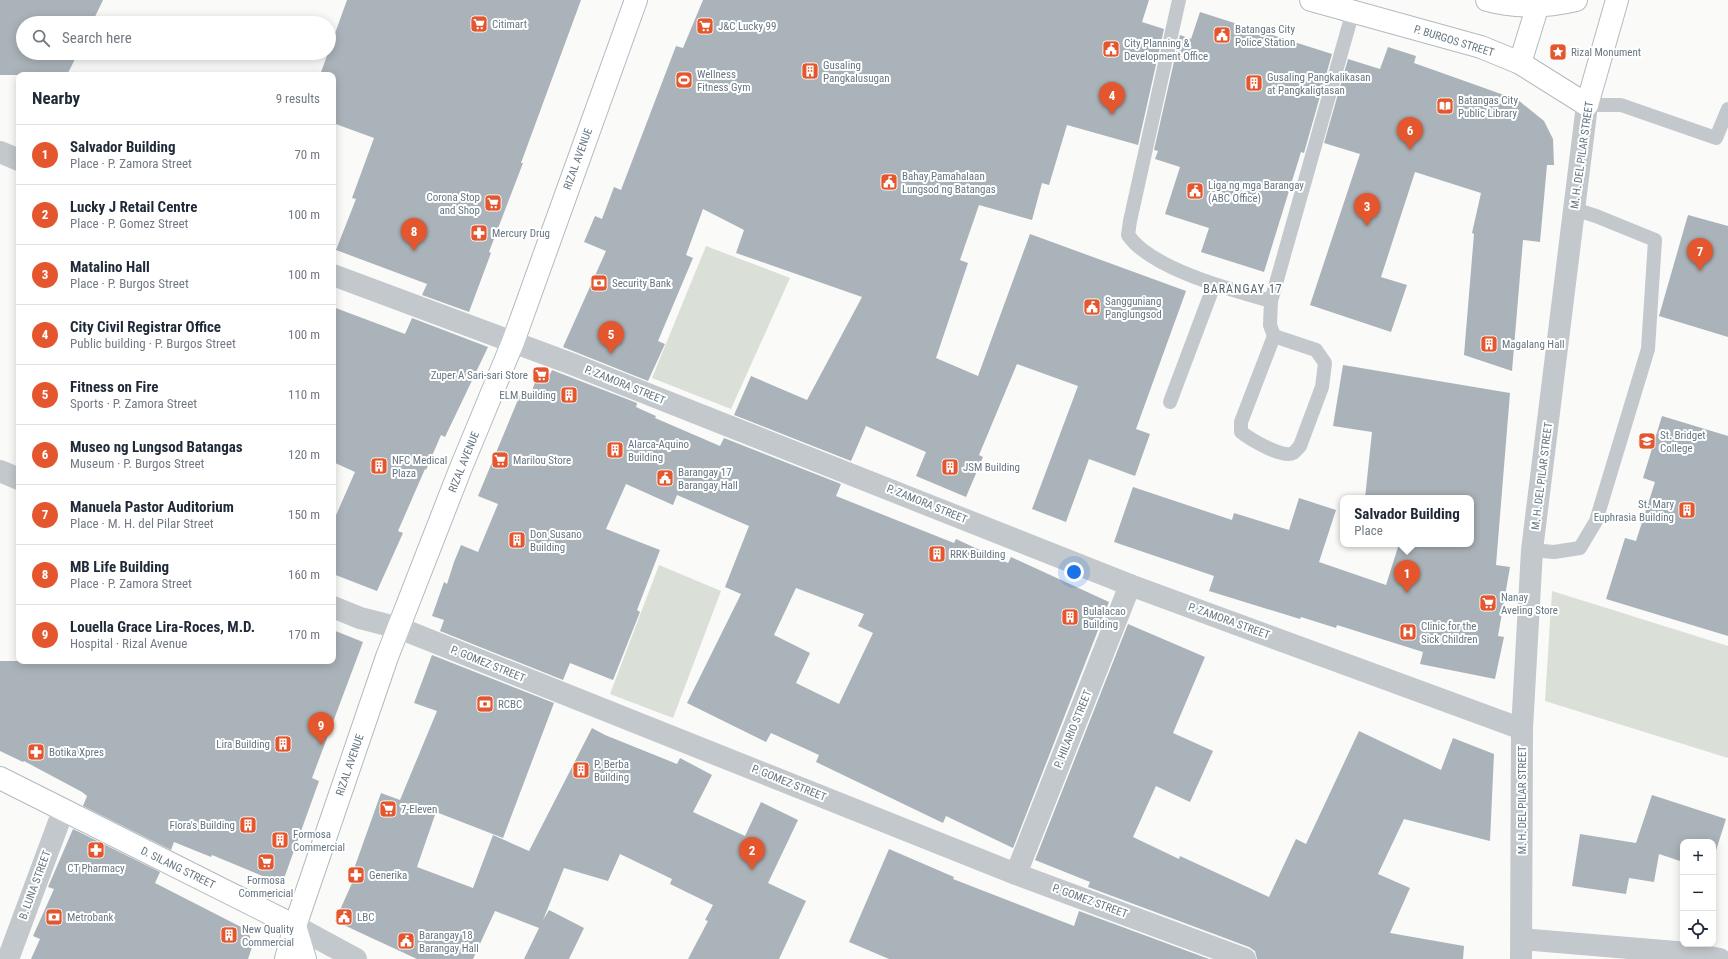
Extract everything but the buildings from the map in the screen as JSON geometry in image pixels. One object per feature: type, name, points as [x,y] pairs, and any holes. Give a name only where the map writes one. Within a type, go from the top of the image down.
[{"type":"main road","name":"RIZAL AVENUE","points":[[286,959],[295,926],[387,657],[460,470],[513,342],[636,0]]},
{"type":"main road","name":"P. BURGOS STREET","points":[[1311,0],[1481,47],[1520,63],[1587,105]]},
{"type":"main road","points":[[1487,0],[1522,6],[1576,0]]},
{"type":"main road","name":"M. H. DEL PILAR STREET","points":[[1587,105],[1618,0]]},
{"type":"main road","points":[[1520,63],[1538,5]]},
{"type":"main road","name":"D. SILANG STREET","points":[[0,778],[63,811],[295,926]]},
{"type":"main road","points":[[295,926],[305,959]]},
{"type":"street","name":"M. H. DEL PILAR STREET","points":[[1521,949],[1522,729],[1532,550],[1587,105]]},
{"type":"street","points":[[0,152],[16,159]]},
{"type":"street","name":"P. ZAMORA STREET","points":[[336,276],[513,342],[1130,585],[1522,729]]},
{"type":"street","points":[[0,471],[16,478]]},
{"type":"street","name":"P. HILARIO STREET","points":[[1016,874],[1130,585]]},
{"type":"street","name":"P. GOMEZ STREET","points":[[336,608],[360,618],[399,628],[1016,874],[1245,959]]},
{"type":"street","name":"B. LUNA STREET","points":[[8,959],[63,811]]},
{"type":"street","name":"D. SILANG STREET","points":[[295,926],[356,959]]},
{"type":"street","points":[[1521,949],[1688,954],[1720,959]]},
{"type":"lane","points":[[1179,0],[1128,235],[1134,244],[1159,260],[1214,285],[1271,301]]},
{"type":"lane","points":[[1274,336],[1316,350],[1326,363],[1322,387],[1300,446],[1293,453],[1284,455],[1248,438],[1241,432],[1241,422],[1274,336],[1270,325],[1271,301],[1352,11]]},
{"type":"lane","points":[[1587,105],[1621,105],[1716,138],[1728,109]]},
{"type":"lane","points":[[1532,550],[1554,552],[1580,548],[1596,521],[1648,349],[1655,240],[1596,216],[1574,209]]},
{"type":"lane","points":[[1170,402],[1214,285]]},
{"type":"shaded area","points":[[706,246],[790,278],[731,409],[652,378]]},
{"type":"shaded area","points":[[659,565],[721,591],[673,718],[610,694]]},
{"type":"shaded area","points":[[1552,591],[1728,646],[1728,758],[1545,701]]},
{"type":"place","name":"Citimart","points":[[479,24]]},
{"type":"place","name":"J&C Lucky 99","points":[[705,26]]},
{"type":"place","name":"Batangas City Police Station","points":[[1222,35]]},
{"type":"place","name":"City Planning & Development Office","points":[[1111,49]]},
{"type":"place","name":"Rizal Monument","points":[[1558,52]]},
{"type":"place","name":"Gusaling Pangkalusugan","points":[[810,71]]},
{"type":"place","name":"Wellness Fitness Gym","points":[[684,80]]},
{"type":"place","name":"Gusaling Pangkalikasan at Pangkaligtasan","points":[[1254,83]]},
{"type":"place","name":"Batangas City Public Library","points":[[1445,106]]},
{"type":"place","name":"City Civil Registrar Office","points":[[1112,115]]},
{"type":"place","name":"Museo ng Lungsod Batangas","points":[[1410,150]]},
{"type":"place","name":"Bahay Pamahalaan Lungsod ng Batangas","points":[[889,182]]},
{"type":"place","name":"Liga ng mga Barangay (ABC Office)","points":[[1195,191]]},
{"type":"place","name":"Corona Stop and Shop","points":[[493,203]]},
{"type":"place","name":"Matalino Hall","points":[[1367,226]]},
{"type":"place","name":"Mercury Drug","points":[[479,233]]},
{"type":"place","name":"MB Life Building","points":[[414,251]]},
{"type":"place","name":"Manuela Pastor Auditorium","points":[[1700,271]]},
{"type":"place","name":"Security Bank","points":[[599,283]]},
{"type":"place","name":"Sangguniang Panglungsod","points":[[1092,307]]},
{"type":"place","name":"Magalang Hall","points":[[1489,344]]},
{"type":"place","name":"Fitness on Fire","points":[[611,354]]},
{"type":"place","name":"Zuper A Sari-sari Store","points":[[541,375]]},
{"type":"place","name":"ELM Building","points":[[569,395]]},
{"type":"place","name":"St. Bridget College","points":[[1647,441]]},
{"type":"place","name":"Alarca-Aquino Building","points":[[615,450]]},
{"type":"place","name":"Marilou Store","points":[[500,460]]},
{"type":"place","name":"NFC Medical Plaza","points":[[379,466]]},
{"type":"place","name":"JSM Building","points":[[950,467]]},
{"type":"place","name":"Barangay 17 Barangay Hall","points":[[665,478]]},
{"type":"place","name":"St. Mary Euphrasia Building","points":[[1687,510]]},
{"type":"place","name":"Don Susano Building","points":[[517,540]]},
{"type":"place","name":"RRK Building","points":[[937,554]]},
{"type":"place","name":"Salvador Building","points":[[1407,593]]},
{"type":"place","name":"Nanay Aveling Store","points":[[1488,603]]},
{"type":"place","name":"Bulalacao Building","points":[[1070,617]]},
{"type":"place","name":"Clinic for the Sick Children","points":[[1408,632]]},
{"type":"place","name":"RCBC","points":[[485,704]]},
{"type":"place","name":"Lira Building","points":[[283,744]]},
{"type":"place","name":"Louella Grace Lira-Roces, M.D.","points":[[321,745]]},
{"type":"place","name":"Botika Xpres","points":[[36,752]]},
{"type":"place","name":"P. Berba Building","points":[[581,770]]},
{"type":"place","name":"7-Eleven","points":[[388,809]]},
{"type":"place","name":"Flora's Building","points":[[248,825]]},
{"type":"place","name":"Formosa Commercial","points":[[280,840]]},
{"type":"place","name":"CT Pharmacy","points":[[96,850]]},
{"type":"place","name":"Formosa Commericial","points":[[266,862]]},
{"type":"place","name":"Lucky J Retail Centre","points":[[752,870]]},
{"type":"place","name":"Generika","points":[[356,875]]},
{"type":"place","name":"Metrobank","points":[[54,917]]},
{"type":"place","name":"LBC","points":[[344,917]]},
{"type":"place","name":"New Quality Commercial","points":[[229,935]]},
{"type":"place","name":"Barangay 18 Barangay Hall","points":[[406,941]]},
{"type":"district","name":"BARANGAY 17","points":[[1243,289]]}]
